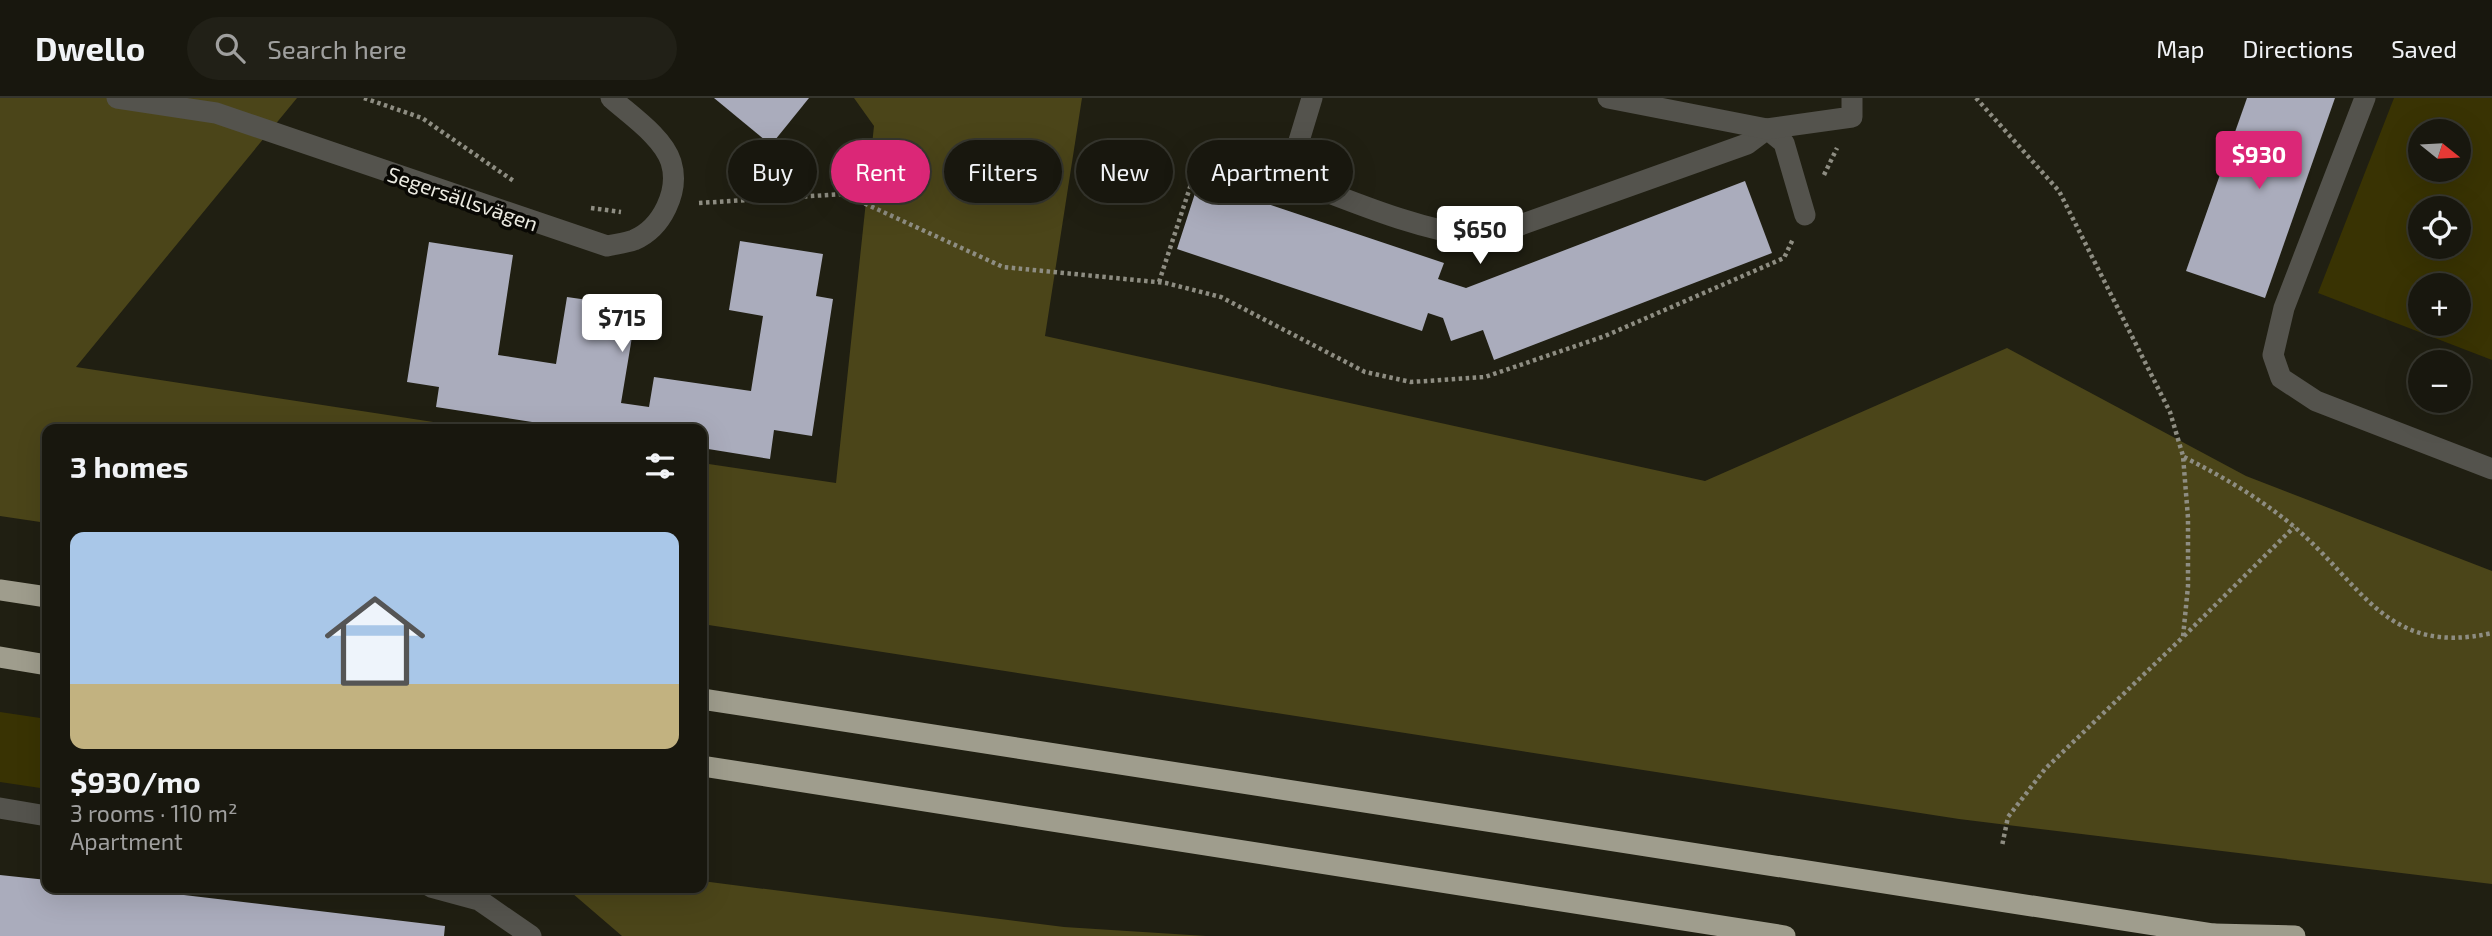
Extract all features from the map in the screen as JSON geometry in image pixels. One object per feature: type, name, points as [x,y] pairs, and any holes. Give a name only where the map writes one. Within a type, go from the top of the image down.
[{"type":"highway","points":[[0,590],[42,596]]},
{"type":"highway","points":[[0,657],[42,664]]},
{"type":"highway","points":[[707,700],[2220,935],[2295,936]]},
{"type":"highway","points":[[707,766],[1785,936]]},
{"type":"street","name":"Segersällsvägen","points":[[117,98],[216,113],[607,246],[635,240],[654,225],[667,206]]},
{"type":"street","points":[[611,98],[659,142],[671,161],[672,196],[667,206]]},
{"type":"street","points":[[1299,140],[1312,98]]},
{"type":"street","points":[[1608,98],[1767,129],[1783,144],[1805,215]]},
{"type":"street","points":[[2365,98],[2284,309],[2273,355],[2281,378],[2316,401],[2492,469]]},
{"type":"street","points":[[1353,201],[1458,235],[1484,238],[1747,144],[1767,129],[1852,107]]},
{"type":"street","points":[[0,808],[42,815]]},
{"type":"street","points":[[451,893],[478,901],[531,936]]},
{"type":"path","points":[[364,98],[422,118],[520,186]]},
{"type":"path","points":[[1976,98],[2059,191],[2170,412],[2183,456],[2188,518],[2188,586],[2183,637]]},
{"type":"path","points":[[583,207],[620,212],[667,206],[844,194],[1003,267],[1159,282],[1221,298],[1365,372],[1411,382],[1485,377],[1605,336],[1784,258],[1852,107]]},
{"type":"path","points":[[1159,282],[1187,196]]},
{"type":"path","points":[[2183,456],[2243,488],[2294,527],[2388,620],[2413,633],[2444,639],[2492,633]]},
{"type":"path","points":[[2002,846],[2008,817],[2045,769],[2294,527]]},
{"type":"shaded area","points":[[0,98],[297,98],[76,367],[446,424],[42,424],[42,522],[0,516]]},
{"type":"shaded area","points":[[854,98],[1082,98],[1045,336],[1705,481],[2007,348],[2246,476],[2492,571],[2492,884],[1959,819],[707,625],[707,464],[836,483],[866,203],[930,203],[930,140],[873,140],[874,126]]},
{"type":"shaded area","points":[[2394,98],[2492,98],[2492,360],[2430,336],[2471,336],[2471,273],[2408,273],[2408,328],[2318,293]]},
{"type":"shaded area","points":[[0,712],[42,718],[42,788],[0,782]]},
{"type":"shaded area","points":[[707,882],[1064,927],[1206,936],[622,936],[572,893],[707,893]]},
{"type":"building","points":[[714,98],[809,98],[775,140],[765,140]]},
{"type":"building","points":[[2247,98],[2335,98],[2265,298],[2186,271]]},
{"type":"building","points":[[1745,181],[1772,253],[1494,360],[1483,330],[1451,341],[1443,318],[1428,313],[1422,331],[1177,249],[1192,203],[1265,203],[1444,263],[1438,279],[1466,288]]},
{"type":"building","points":[[740,241],[823,254],[816,296],[833,299],[812,436],[774,430],[770,459],[707,449],[707,424],[545,424],[436,407],[439,387],[407,382],[429,242],[513,255],[498,355],[556,364],[567,297],[637,307],[621,403],[649,407],[654,377],[751,391],[763,316],[729,310]]},
{"type":"building","points":[[0,875],[42,879],[42,893],[167,893],[445,926],[444,936],[0,936]]}]
